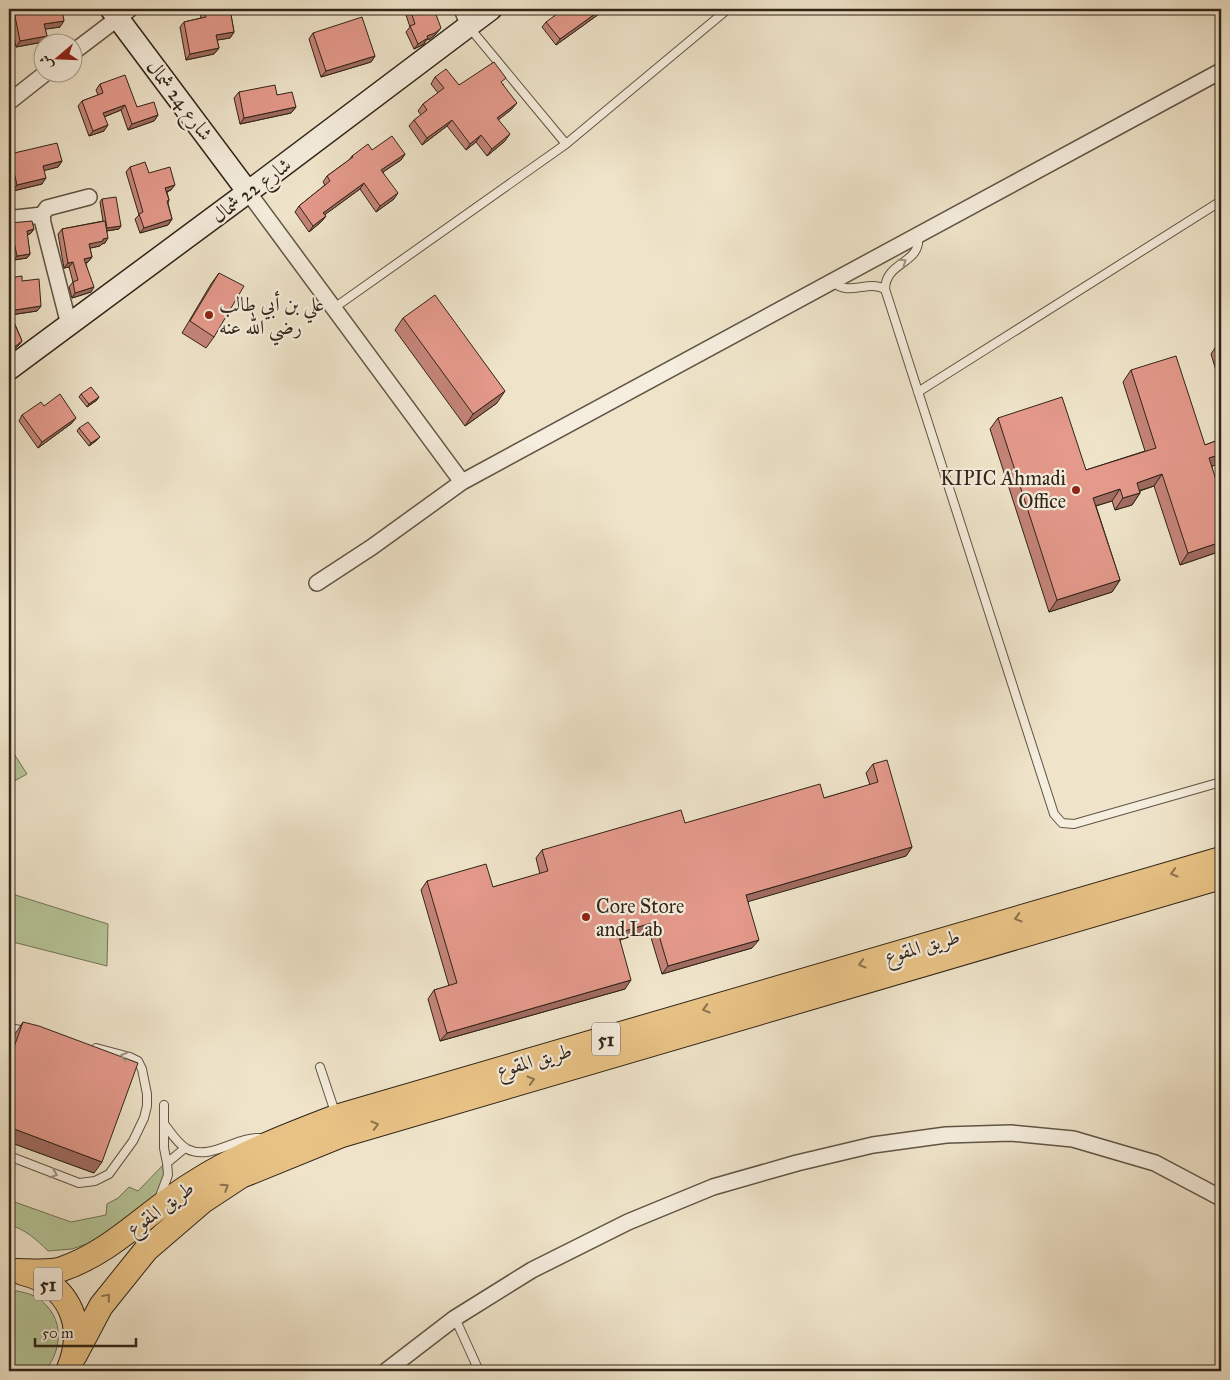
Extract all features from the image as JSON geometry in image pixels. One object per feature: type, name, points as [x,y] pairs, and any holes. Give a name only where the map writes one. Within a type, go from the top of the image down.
[{"type":"main road","name":"طريق المقوع","points":[[13,1271],[61,1270],[106,1248],[191,1184],[233,1160],[275,1140],[336,1117],[1221,859]]},
{"type":"main road","name":"طريق المقوع","points":[[72,1363],[100,1306],[146,1250],[203,1201],[242,1176],[342,1135],[1221,878]]},
{"type":"main road","name":"51","points":[[13,1271],[35,1276],[52,1286],[65,1300],[73,1317],[77,1336],[72,1363]]},
{"type":"street","name":"شارع 22 شمال","points":[[9,369],[248,192],[466,18],[492,9]]},
{"type":"street","points":[[82,44],[120,12]]},
{"type":"street","name":"شارع 24 شمال","points":[[120,12],[248,192]]},
{"type":"street","points":[[316,583],[372,547],[462,482],[1221,71]]},
{"type":"street","points":[[9,102],[34,82]]},
{"type":"street","points":[[248,192],[462,482]]},
{"type":"street","points":[[70,325],[42,215],[47,208],[89,197]]},
{"type":"street","points":[[9,217],[42,215]]},
{"type":"street","points":[[386,1371],[455,1318],[532,1270],[628,1222],[713,1188],[797,1163],[873,1145],[946,1135],[1011,1133],[1073,1139],[1155,1163],[1221,1198]]},
{"type":"lane","points":[[334,308],[566,144],[728,9]]},
{"type":"lane","points":[[466,18],[566,144]]},
{"type":"lane","points":[[918,392],[1221,201]]},
{"type":"lane","points":[[918,235],[918,247],[915,253],[891,271],[885,282],[885,288],[1054,814],[1062,823],[1074,824],[1221,782]]},
{"type":"lane","points":[[832,281],[846,289],[871,285],[885,288]]},
{"type":"lane","points":[[9,1028],[38,1034]]},
{"type":"lane","points":[[9,1156],[71,1181],[87,1183],[109,1174],[133,1141],[144,1118],[147,1106],[147,1094],[140,1065],[134,1058],[84,1045]]},
{"type":"lane","points":[[320,1067],[336,1117]]},
{"type":"lane","points":[[157,1208],[168,1175],[168,1162],[164,1148],[164,1105]]},
{"type":"lane","points":[[165,1125],[185,1148],[195,1151],[208,1151],[242,1140],[256,1138],[275,1140]]},
{"type":"lane","points":[[168,1162],[185,1148]]},
{"type":"lane","points":[[455,1318],[479,1371]]},
{"type":"green space","points":[[9,746],[27,774],[9,784]]},
{"type":"green space","points":[[9,893],[108,924],[107,966],[9,941]]},
{"type":"green space","points":[[164,1164],[166,1179],[152,1201],[104,1238],[72,1249],[48,1251],[30,1235],[9,1225],[9,1200],[71,1222],[106,1215],[107,1204],[118,1198],[129,1187],[138,1191]]},
{"type":"green space","points":[[17,1291],[32,1295],[43,1302],[55,1319],[58,1330],[56,1351],[45,1371],[9,1371],[9,1292]]},
{"type":"building","points":[[25,9],[62,9],[64,21],[44,24],[46,32],[32,32],[32,39],[20,41],[14,11]]},
{"type":"building","points":[[205,9],[230,9],[234,32],[216,35],[219,48],[190,54],[184,22],[206,17]]},
{"type":"building","points":[[410,9],[434,9],[441,28],[418,44],[410,26],[415,24]]},
{"type":"building","points":[[564,9],[602,9],[560,39],[546,22]]},
{"type":"building","points":[[362,17],[375,56],[326,71],[313,33]]},
{"type":"building","points":[[494,62],[506,78],[501,82],[517,103],[497,118],[510,134],[492,149],[481,135],[470,144],[452,120],[427,138],[414,120],[427,110],[423,104],[444,88],[435,77],[446,69],[459,85]]},
{"type":"building","points":[[125,75],[137,107],[154,102],[158,115],[132,124],[125,105],[103,113],[108,125],[93,131],[82,101],[103,93],[100,84]]},
{"type":"building","points":[[275,85],[277,95],[292,92],[296,107],[244,118],[239,92]]},
{"type":"building","points":[[392,136],[405,154],[381,170],[398,193],[380,206],[364,183],[323,213],[326,216],[313,226],[299,206],[330,181],[327,176],[352,156],[368,144],[372,150]]},
{"type":"building","points":[[57,143],[62,161],[43,166],[46,178],[17,185],[10,154]]},
{"type":"building","points":[[145,162],[149,173],[170,167],[175,185],[165,188],[172,219],[144,228],[139,214],[143,212],[130,167]]},
{"type":"building","points":[[116,197],[121,226],[107,228],[102,199]]},
{"type":"building","points":[[32,221],[34,229],[27,231],[30,254],[17,256],[10,223]]},
{"type":"building","points":[[105,221],[108,238],[89,244],[92,257],[84,259],[94,287],[75,293],[73,282],[78,280],[73,262],[68,263],[62,229]]},
{"type":"building","name":"علي بن أبي طالب رضي الله عنه","points":[[219,273],[244,286],[214,337],[190,321]]},
{"type":"building","points":[[22,276],[22,281],[39,279],[41,306],[9,311],[9,278]]},
{"type":"building","points":[[435,295],[505,391],[473,414],[403,318]]},
{"type":"building","points":[[9,311],[22,341],[12,349],[9,342]]},
{"type":"building","name":"KIPIC Ahmadi Office","points":[[1176,356],[1205,445],[1221,439],[1221,454],[1209,458],[1221,495],[1221,542],[1188,553],[1162,474],[1137,483],[1140,493],[1123,498],[1120,489],[1093,498],[1120,580],[1057,600],[998,418],[1062,397],[1086,470],[1156,448],[1131,370]]},
{"type":"building","points":[[91,387],[99,397],[89,404],[81,394]]},
{"type":"building","points":[[60,394],[76,418],[42,442],[22,415],[41,402],[44,406]]},
{"type":"building","points":[[88,422],[100,437],[91,443],[79,428]]},
{"type":"building","name":"Core Store and Lab","points":[[887,760],[912,847],[746,895],[759,940],[668,966],[655,922],[618,933],[631,980],[447,1033],[434,990],[457,983],[427,881],[486,864],[493,887],[548,871],[542,850],[681,810],[685,823],[820,784],[824,798],[878,782],[873,764]]},
{"type":"building","points":[[23,1022],[39,1026],[138,1063],[102,1162],[9,1127],[9,1061]]},
{"type":"place","name":"علي بن أبي طالب رضي الله عنه","points":[[209,315]]},
{"type":"place","name":"KIPIC Ahmadi Office","points":[[1076,490]]},
{"type":"place","name":"Core Store and Lab","points":[[586,917]]}]
